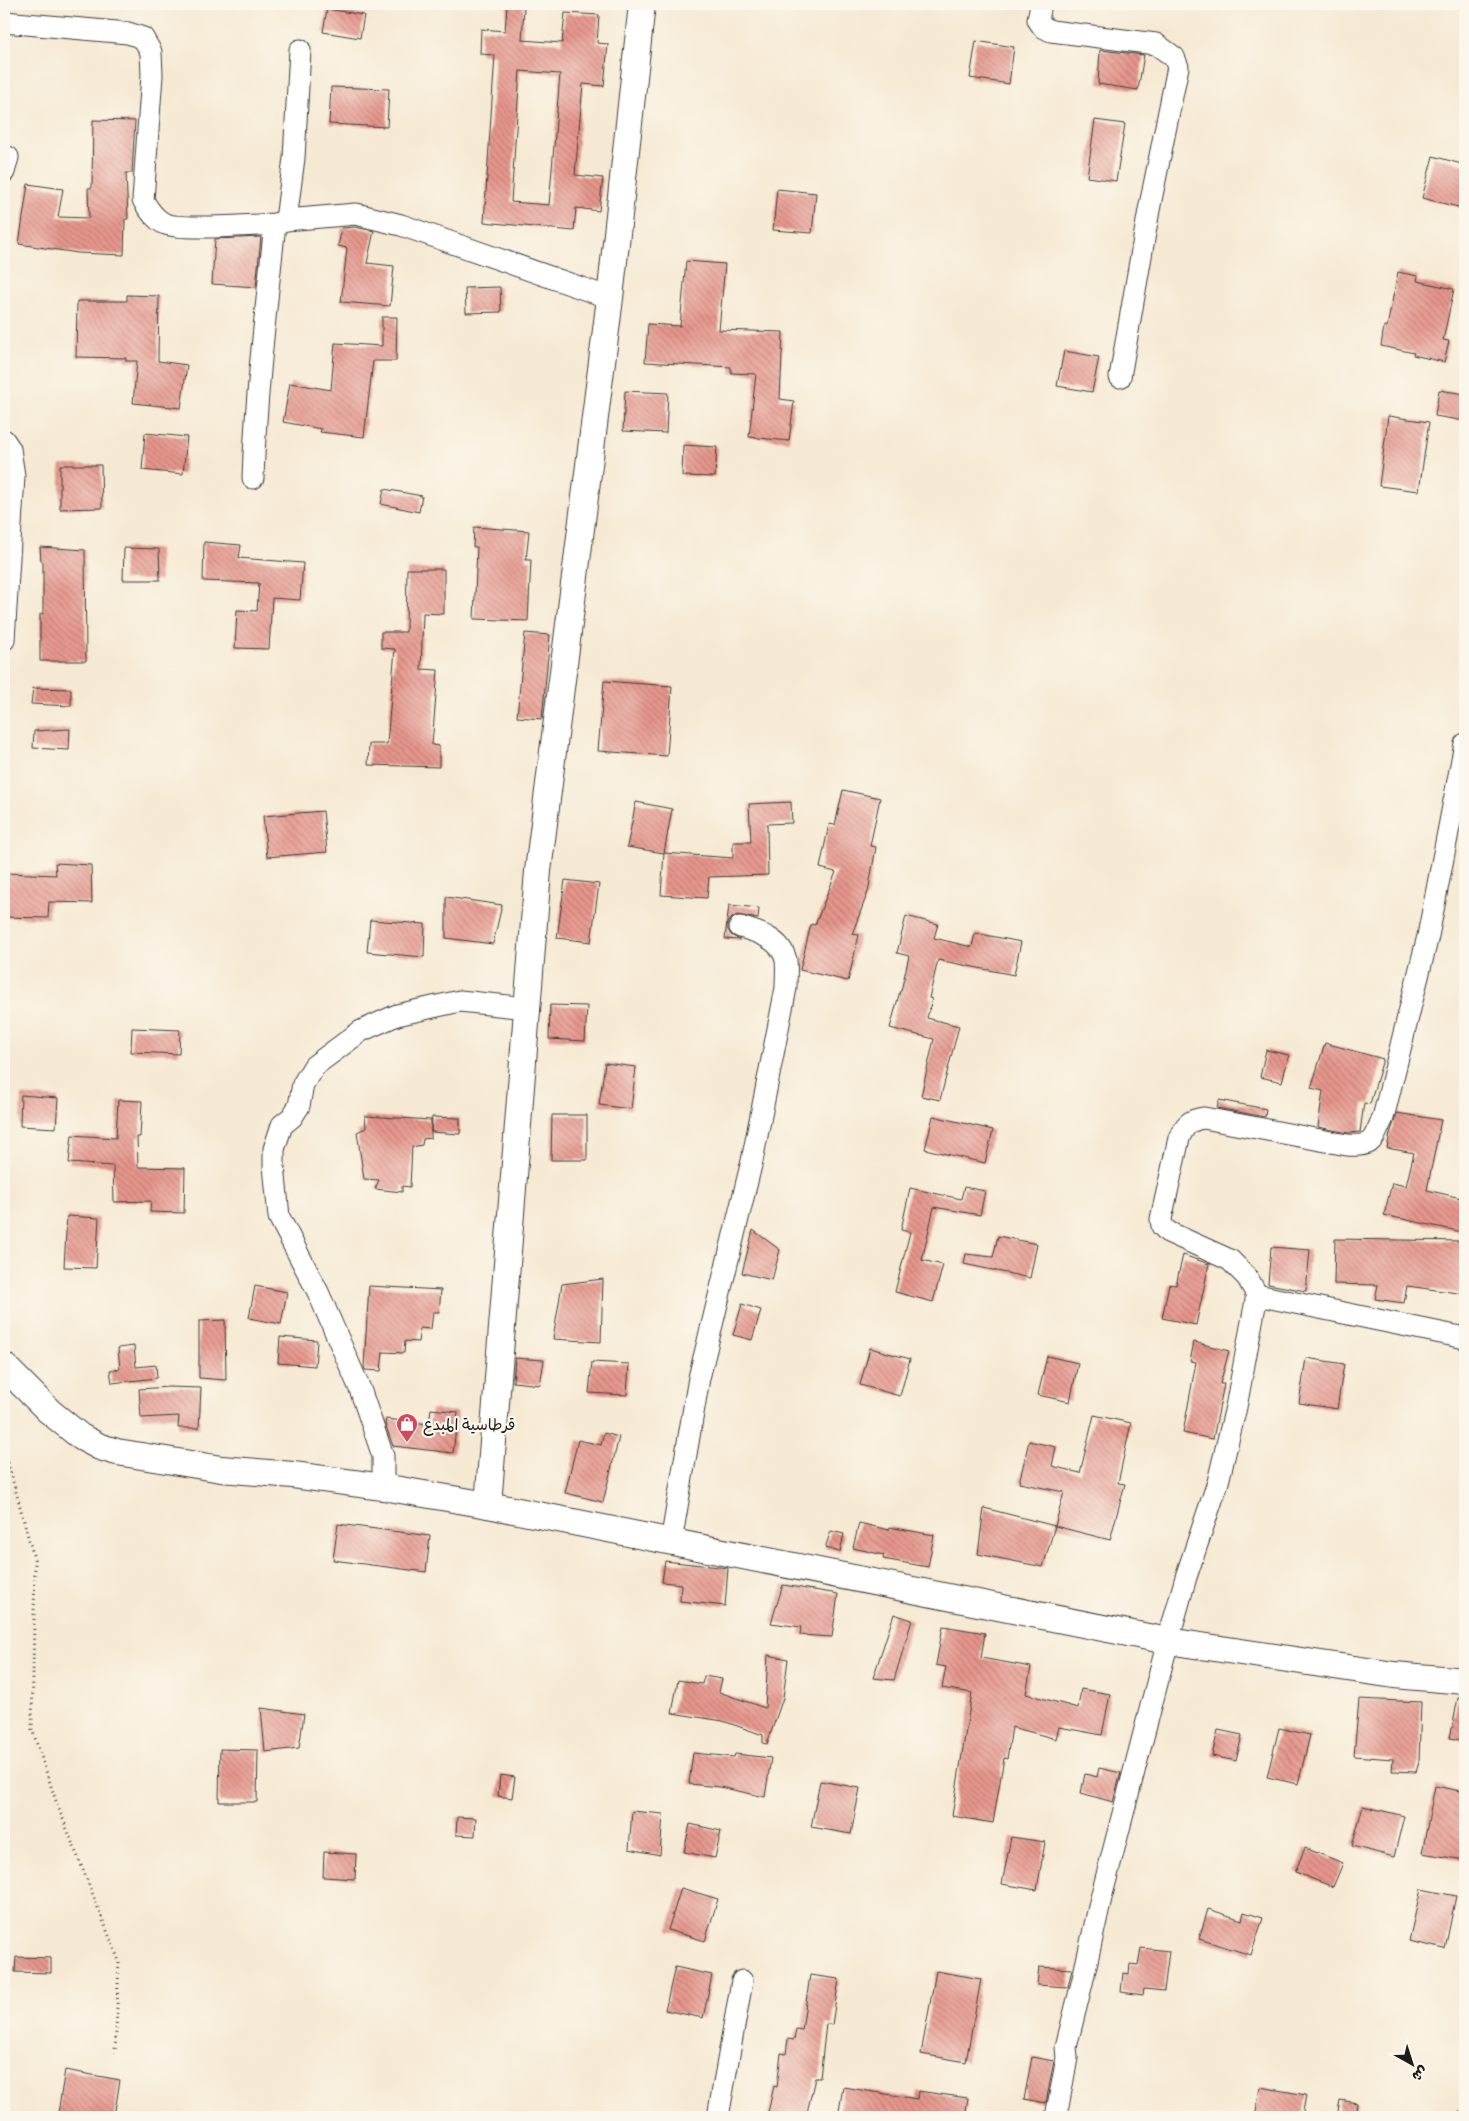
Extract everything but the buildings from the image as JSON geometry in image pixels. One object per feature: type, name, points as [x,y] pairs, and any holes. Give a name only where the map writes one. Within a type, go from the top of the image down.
[{"type":"street","points":[[488,1504],[538,871],[610,298],[642,4]]},
{"type":"street","points":[[1041,4],[1038,20],[1043,27],[1051,31],[1156,44],[1174,57],[1178,67],[1149,210],[1120,378]]},
{"type":"street","points":[[4,22],[128,33],[143,38],[151,52],[152,75],[143,200],[150,212],[164,224],[185,226],[280,222],[356,214],[401,225],[610,298]]},
{"type":"street","points":[[253,478],[260,356],[280,222],[294,158],[300,50]]},
{"type":"street","points":[[4,440],[10,449],[14,476],[4,640]]},
{"type":"street","points":[[1056,2117],[1067,2058],[1066,2047],[1100,1898],[1186,1577],[1218,1482],[1236,1407],[1257,1295],[1247,1277],[1230,1260],[1168,1232],[1162,1226],[1161,1219],[1179,1138],[1184,1126],[1192,1120],[1204,1118],[1347,1145],[1362,1146],[1368,1144],[1373,1139],[1383,1118],[1428,936],[1465,744]]},
{"type":"street","points":[[671,1542],[699,1378],[752,1161],[786,988],[786,959],[778,945],[759,932],[740,927]]},
{"type":"street","points":[[383,1487],[383,1456],[360,1390],[318,1292],[280,1217],[274,1149],[282,1125],[292,1117],[298,1106],[303,1084],[314,1066],[361,1031],[398,1015],[460,1001],[527,1008]]},
{"type":"street","points":[[1257,1295],[1465,1338]]},
{"type":"street","points":[[4,1366],[49,1411],[81,1438],[100,1447],[117,1452],[221,1469],[293,1475],[488,1504],[1168,1641],[1394,1675],[1465,1680]]},
{"type":"street","points":[[718,2117],[742,1981]]},
{"type":"path","points":[[4,1448],[35,1562],[32,1730],[57,1804],[119,1962],[115,2053]]},
{"type":"path","points":[[1457,2117],[1461,2111],[1465,2110]]},
{"type":"place","name":"قرطاسية المبدع","points":[[407,1443]]}]
